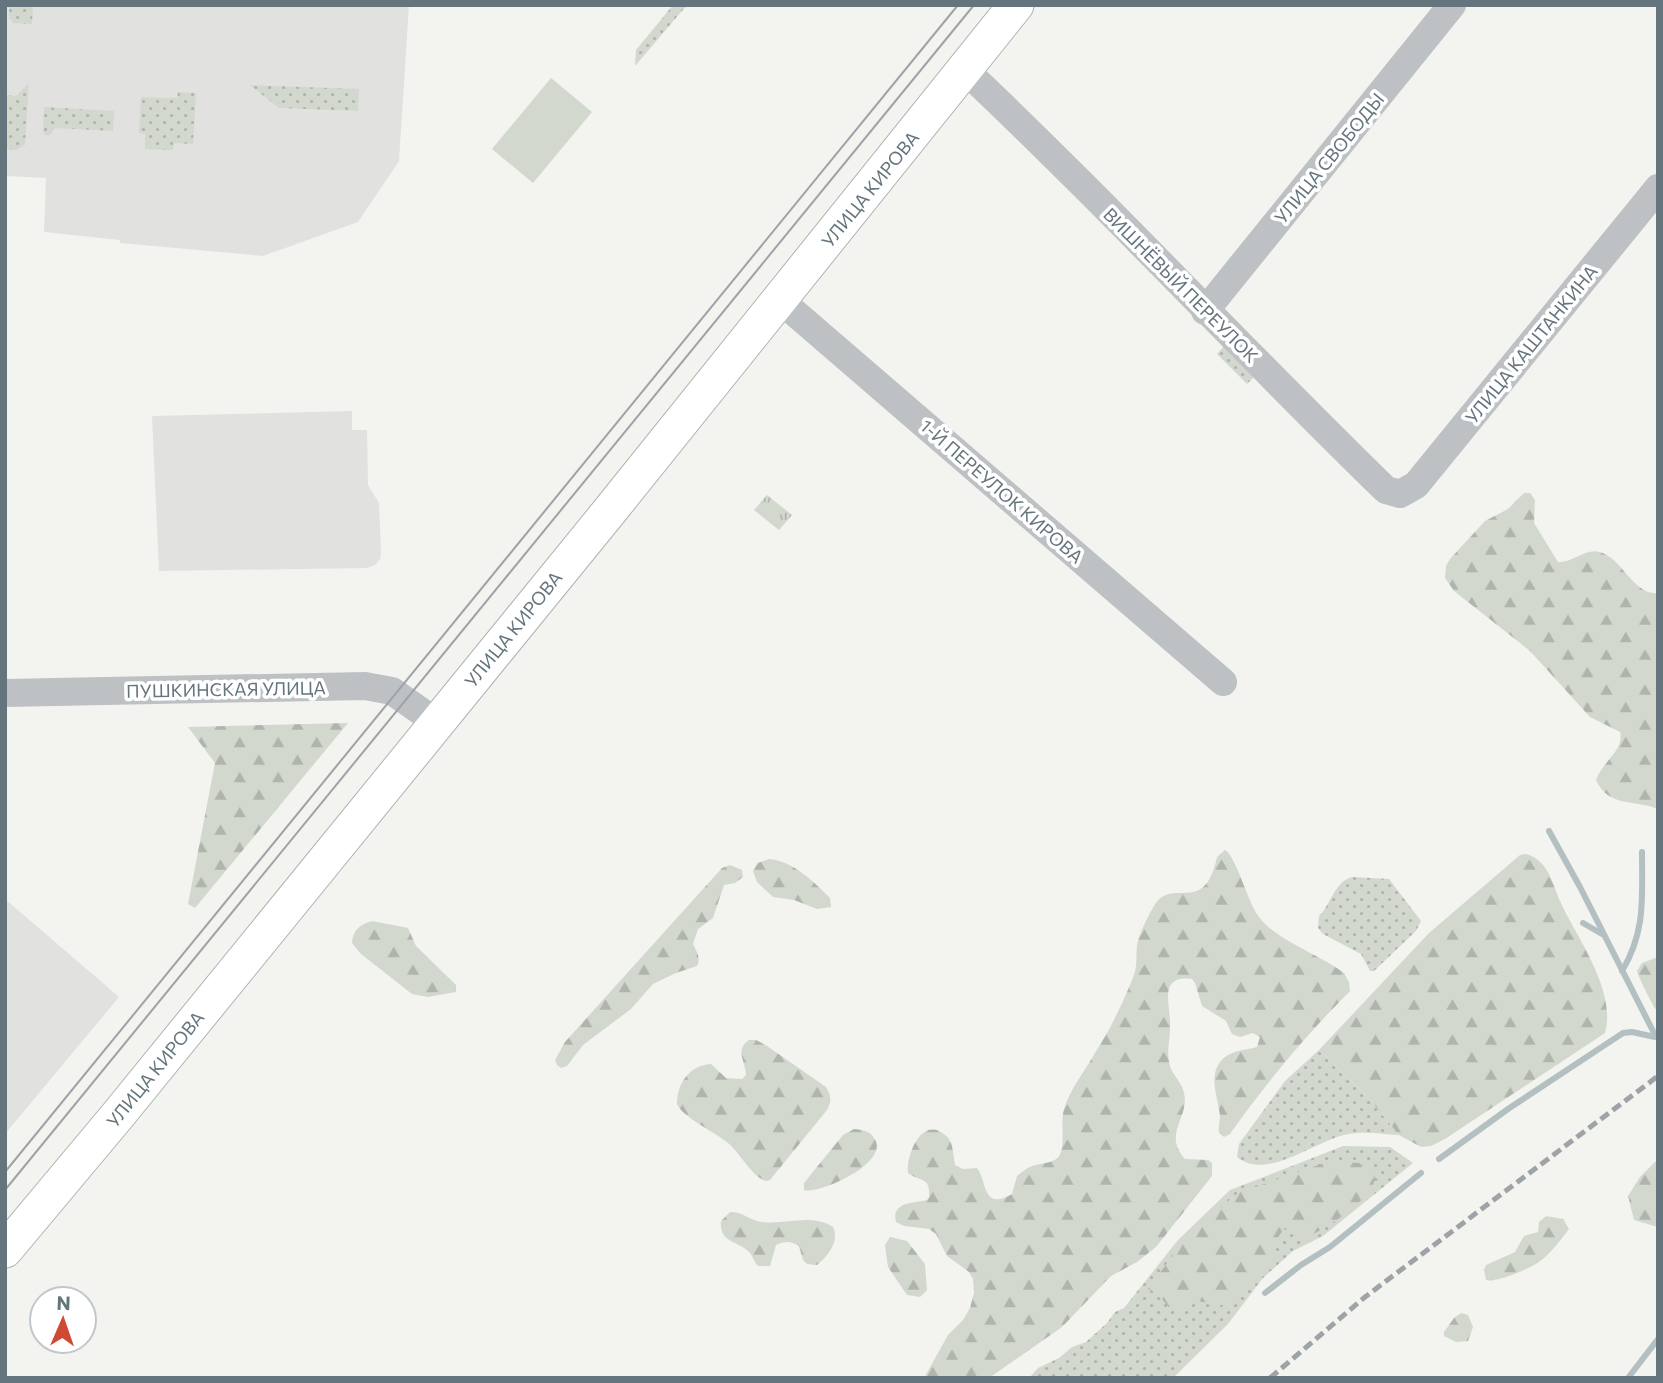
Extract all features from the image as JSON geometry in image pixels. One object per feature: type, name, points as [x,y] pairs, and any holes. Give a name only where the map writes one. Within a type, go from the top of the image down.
[{"type":"main road","name":"УЛИЦА КИРОВА","points":[[5,1250],[118,1115],[780,300],[1016,5]]},
{"type":"street","name":"УЛИЦА СВОБОДЫ","points":[[1205,311],[1452,5]]},
{"type":"street","name":"ВИШНЁВЫЙ ПЕРЕУЛОК","points":[[965,70],[1028,129],[1205,311],[1386,490],[1399,494]]},
{"type":"street","name":"УЛИЦА КАШТАНКИНА","points":[[1399,494],[1416,485],[1658,188]]},
{"type":"street","name":"1-Й ПЕРЕУЛОК КИРОВА","points":[[780,300],[1223,682]]},
{"type":"street","name":"ПУШКИНСКАЯ УЛИЦА","points":[[5,693],[365,686],[392,691],[436,722]]},
{"type":"shaded area","points":[[5,5],[409,5],[399,161],[358,222],[263,256],[120,243],[120,240],[44,232],[46,178],[5,176]]},
{"type":"shaded area","points":[[352,411],[352,430],[367,430],[368,485],[379,503],[381,552],[375,565],[367,568],[159,571],[152,416]]},
{"type":"shaded area","points":[[5,899],[119,997],[5,1134]]},
{"type":"green space","points":[[9,5],[33,5],[32,24],[12,23],[9,19]]},
{"type":"green space","points":[[673,5],[687,5],[635,66],[636,50]]},
{"type":"green space","points":[[551,78],[592,112],[533,183],[492,149]]},
{"type":"green space","points":[[29,83],[25,145],[16,150],[5,149],[5,95],[16,96]]},
{"type":"green space","points":[[250,85],[359,89],[358,111],[279,108]]},
{"type":"green space","points":[[178,92],[196,93],[193,144],[174,143],[173,150],[145,149],[145,134],[139,133],[141,97],[177,98]]},
{"type":"green space","points":[[44,107],[114,111],[113,131],[55,128],[50,135],[45,135]]},
{"type":"green space","points":[[1225,345],[1256,375],[1247,384],[1217,354]]},
{"type":"green space","points":[[1524,493],[1530,493],[1535,500],[1534,523],[1558,562],[1589,552],[1600,552],[1615,561],[1642,589],[1658,593],[1658,809],[1615,799],[1601,789],[1596,780],[1619,745],[1620,732],[1590,717],[1530,651],[1454,591],[1445,578],[1450,559],[1485,521],[1508,509]]},
{"type":"green space","points":[[767,495],[792,515],[779,530],[754,510]]},
{"type":"green space","points":[[348,723],[195,908],[188,904],[215,763],[188,727]]},
{"type":"green space","points":[[1225,850],[1233,861],[1259,917],[1276,933],[1344,973],[1350,991],[1302,1042],[1230,1134],[1224,1137],[1219,1133],[1216,1070],[1225,1057],[1257,1047],[1260,1037],[1253,1033],[1240,1037],[1232,1034],[1226,1021],[1202,1006],[1192,979],[1175,981],[1171,985],[1168,998],[1168,1057],[1171,1069],[1183,1090],[1185,1102],[1176,1141],[1185,1159],[1208,1160],[1212,1163],[1212,1176],[1156,1247],[1137,1262],[1111,1276],[1062,1327],[989,1378],[924,1378],[948,1335],[963,1320],[974,1293],[973,1279],[969,1272],[947,1256],[936,1234],[929,1229],[904,1226],[896,1222],[895,1215],[900,1207],[927,1200],[929,1197],[926,1183],[908,1173],[909,1158],[915,1143],[925,1132],[939,1131],[951,1143],[955,1165],[963,1169],[977,1168],[987,1192],[995,1199],[1012,1194],[1017,1176],[1025,1170],[1057,1159],[1061,1152],[1063,1114],[1067,1102],[1127,992],[1135,972],[1138,940],[1151,911],[1161,897],[1196,891],[1204,886],[1217,857]]},
{"type":"green space","points":[[1526,854],[1544,866],[1593,964],[1605,999],[1605,1033],[1445,1139],[1431,1146],[1421,1147],[1399,1135],[1366,1095],[1319,1050],[1429,933],[1520,855]]},
{"type":"green space","points":[[769,859],[802,873],[830,898],[831,907],[817,909],[794,900],[773,897],[757,882],[753,871],[758,863]]},
{"type":"green space","points":[[730,865],[742,870],[743,877],[735,883],[724,885],[713,918],[698,929],[693,944],[699,958],[697,966],[653,984],[631,1009],[583,1045],[567,1066],[561,1068],[557,1065],[555,1060],[565,1042],[722,868]]},
{"type":"green space","points":[[1353,877],[1389,879],[1421,921],[1416,931],[1374,971],[1370,971],[1361,954],[1323,934],[1318,928],[1319,916],[1337,888]]},
{"type":"green space","points":[[372,921],[408,928],[416,946],[456,985],[456,992],[428,997],[412,994],[361,954],[352,943],[355,931]]},
{"type":"green space","points":[[1658,957],[1658,1013],[1637,971],[1642,963]]},
{"type":"green space","points":[[749,1040],[756,1040],[767,1046],[826,1087],[830,1098],[827,1110],[770,1180],[766,1181],[756,1175],[728,1143],[692,1119],[677,1104],[679,1089],[686,1076],[704,1065],[711,1064],[726,1078],[742,1079],[746,1070],[741,1052]]},
{"type":"green space","points":[[1319,1050],[1366,1095],[1399,1135],[1349,1134],[1292,1157],[1263,1165],[1249,1163],[1237,1157],[1239,1144],[1285,1081]]},
{"type":"green space","points":[[854,1129],[872,1135],[877,1147],[873,1157],[864,1166],[837,1182],[804,1190],[804,1183],[843,1135]]},
{"type":"green space","points":[[1343,1146],[1390,1147],[1413,1163],[1323,1236],[1293,1251],[1263,1278],[1228,1324],[1173,1378],[1029,1378],[1038,1368],[1059,1358],[1072,1347],[1086,1342],[1115,1312],[1124,1308],[1178,1240],[1230,1190]]},
{"type":"green space","points":[[1658,1159],[1658,1227],[1634,1220],[1628,1196],[1640,1177]]},
{"type":"green space","points":[[1330,1161],[1359,1163],[1375,1173],[1371,1189],[1341,1217],[1305,1238],[1286,1227],[1276,1239],[1274,1257],[1234,1305],[1197,1301],[1172,1310],[1148,1289],[1182,1243],[1238,1193]]},
{"type":"green space","points":[[730,1212],[762,1222],[807,1220],[825,1223],[833,1227],[834,1243],[829,1253],[817,1265],[807,1264],[799,1246],[788,1242],[776,1245],[770,1266],[758,1266],[749,1252],[723,1233],[721,1221]]},
{"type":"green space","points":[[1546,1216],[1563,1219],[1569,1229],[1551,1251],[1539,1262],[1520,1272],[1486,1280],[1486,1265],[1515,1252],[1524,1236],[1538,1232],[1539,1222]]},
{"type":"green space","points":[[890,1237],[907,1241],[925,1264],[927,1290],[920,1297],[907,1295],[888,1267],[885,1245]]},
{"type":"green space","points":[[1461,1313],[1468,1315],[1473,1327],[1468,1341],[1456,1342],[1444,1336],[1444,1332]]},
{"type":"waterway","points":[[1549,831],[1656,1037]]},
{"type":"waterway","points":[[1622,971],[1639,928],[1642,852]]},
{"type":"waterway","points":[[1583,923],[1602,934]]},
{"type":"waterway","points":[[1439,1159],[1508,1109],[1623,1033],[1632,1032],[1655,1037]]},
{"type":"waterway","points":[[1265,1293],[1330,1247],[1421,1173]]},
{"type":"waterway","points":[[1628,1378],[1658,1339]]},
{"type":"tram line","points":[[5,1172],[958,5]]},
{"type":"tram line","points":[[5,1190],[974,5]]},
{"type":"railway","points":[[1270,1378],[1365,1297],[1658,1076]]}]
